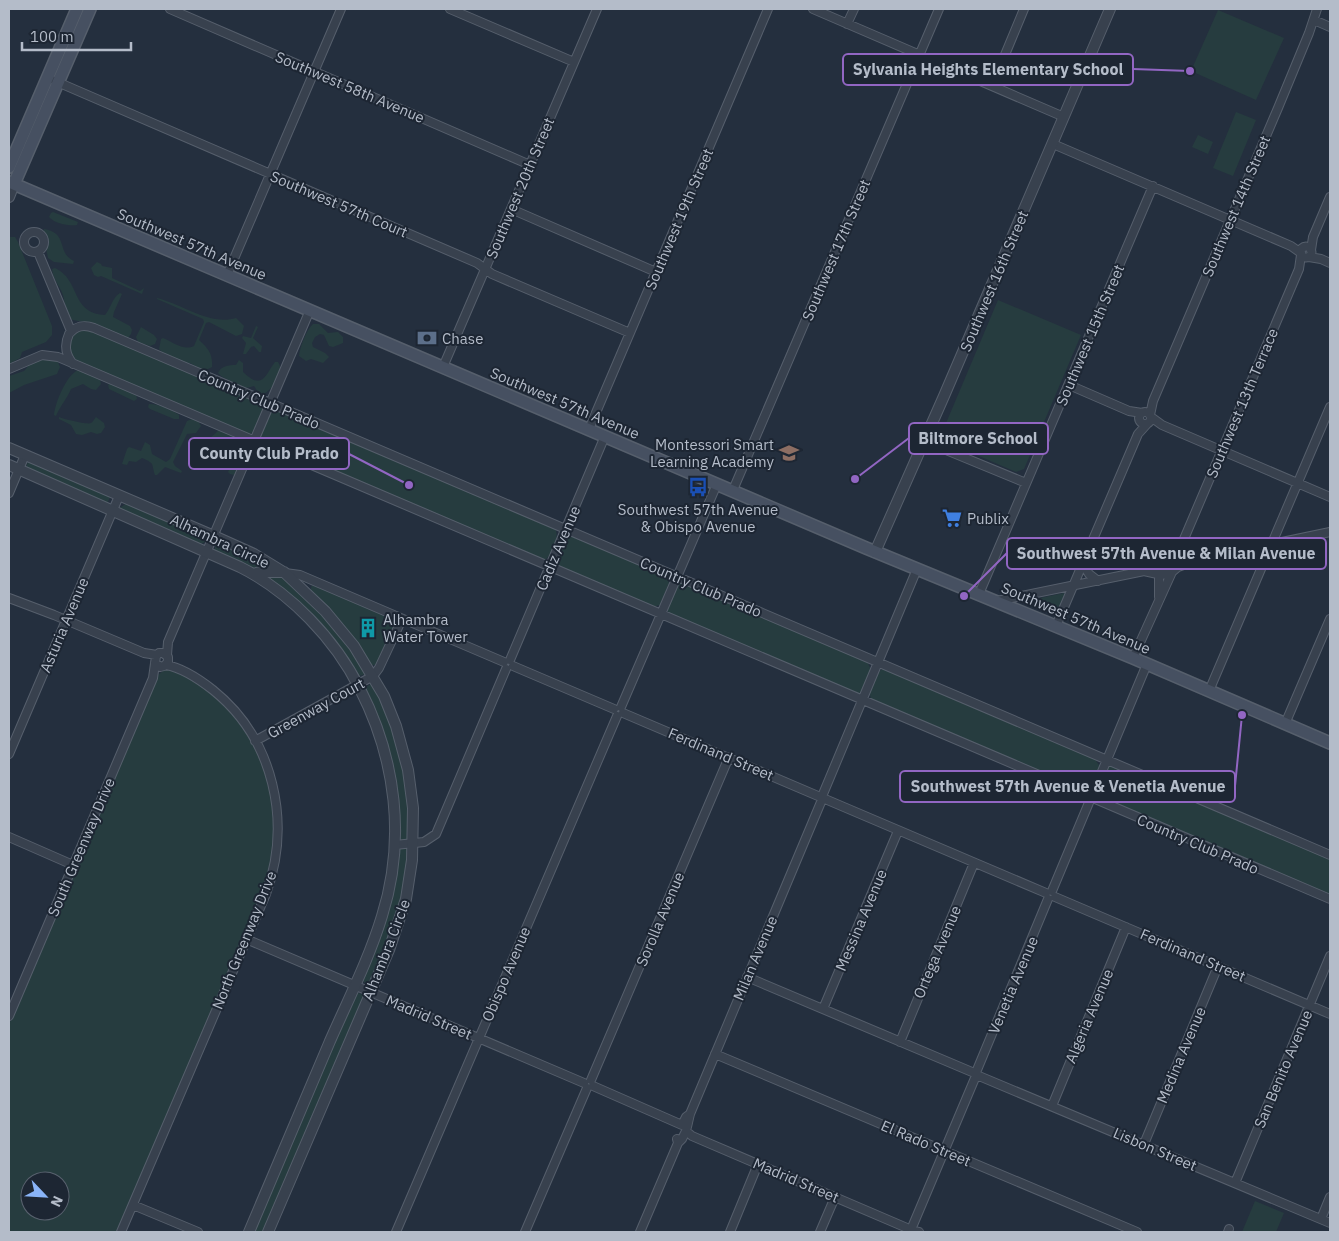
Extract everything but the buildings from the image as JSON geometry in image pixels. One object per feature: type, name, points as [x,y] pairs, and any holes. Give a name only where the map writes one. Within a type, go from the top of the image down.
[{"type":"main road","points":[[9,167],[13,146],[47,78],[77,9]]},
{"type":"main road","points":[[12,183],[90,9]]},
{"type":"main road","name":"Southwest 57th Avenue","points":[[12,183],[875,552],[1147,664],[1330,743]]},
{"type":"street","name":"Southwest 58th Avenue","points":[[170,9],[530,165]]},
{"type":"street","points":[[227,276],[341,9]]},
{"type":"street","points":[[450,9],[574,62]]},
{"type":"street","name":"Southwest 20th Street","points":[[443,367],[597,9]]},
{"type":"street","name":"Southwest 19th Street","points":[[589,429],[768,9]]},
{"type":"street","points":[[813,9],[1064,117]]},
{"type":"street","points":[[848,24],[854,9]]},
{"type":"street","name":"Southwest 17th Street","points":[[733,490],[939,9]]},
{"type":"street","points":[[992,86],[1024,9]]},
{"type":"street","name":"Southwest 16th Street","points":[[875,552],[1110,9]]},
{"type":"street","name":"Southwest 14th Street","points":[[1056,626],[1230,220],[1317,9]]},
{"type":"street","points":[[1314,20],[1330,27]]},
{"type":"street","name":"Southwest 57th Court","points":[[47,78],[477,263],[492,274],[630,333]]},
{"type":"street","points":[[1052,144],[1330,263]]},
{"type":"street","points":[[9,197],[12,183]]},
{"type":"street","name":"Southwest 15th Street","points":[[979,594],[1153,186]]},
{"type":"street","name":"Southwest 13th Terrace","points":[[1159,575],[1170,562],[1184,539],[1330,197]]},
{"type":"street","points":[[511,209],[656,272]]},
{"type":"street","points":[[38,252],[71,331],[67,338],[66,349],[73,364]]},
{"type":"street","points":[[161,660],[310,310]]},
{"type":"street","name":"Country Club Prado","points":[[71,331],[78,326],[94,328],[1330,856]]},
{"type":"street","name":"Country Club Prado","points":[[9,369],[42,355],[53,355],[1330,899]]},
{"type":"street","points":[[1069,385],[1330,497]]},
{"type":"street","points":[[1209,691],[1330,407]]},
{"type":"street","name":"Cadiz Avenue","points":[[395,845],[427,841],[436,834],[605,436]]},
{"type":"street","points":[[924,441],[1026,484]]},
{"type":"street","name":"Alhambra Circle","points":[[9,448],[254,554],[284,572],[338,625],[359,652],[390,710],[406,759],[412,801],[413,843],[410,880],[404,906],[394,938],[268,1232]]},
{"type":"street","points":[[9,493],[14,467],[25,455]]},
{"type":"street","name":"Alhambra Circle","points":[[14,467],[253,574],[278,592],[313,624],[340,655],[358,684],[376,722],[387,757],[395,806],[395,845],[392,878],[385,907],[355,985],[249,1232]]},
{"type":"street","name":"Obispo Avenue","points":[[396,1232],[717,484]]},
{"type":"street","name":"Asturia Avenue","points":[[9,754],[119,496]]},
{"type":"street","points":[[1144,571],[1159,575],[1200,559],[1330,532]]},
{"type":"street","name":"Southwest 13th Terrace","points":[[1184,539],[1185,556]]},
{"type":"street","points":[[996,601],[1144,571],[1189,555],[1200,559]]},
{"type":"street","points":[[1132,658],[1159,596],[1185,556]]},
{"type":"street","points":[[1084,564],[1089,574],[1098,581]]},
{"type":"street","name":"Milan Avenue","points":[[640,1232],[678,1143],[677,1140],[684,1129],[686,1116],[690,1114],[917,569]]},
{"type":"street","points":[[253,574],[260,572],[284,572]]},
{"type":"street","name":"Ferdinand Street","points":[[284,572],[300,575],[1330,1014]]},
{"type":"street","points":[[1159,575],[1159,596]]},
{"type":"street","name":"North Greenway Drive","points":[[9,598],[161,660],[204,684],[225,701],[240,718],[266,763],[273,786],[278,816],[278,838],[271,879],[122,1232]]},
{"type":"street","name":"Greenway Court","points":[[255,742],[373,676],[381,665],[402,619]]},
{"type":"street","points":[[1286,724],[1330,619]]},
{"type":"street","name":"South Greenway Drive","points":[[9,1016],[161,660]]},
{"type":"street","name":"Venetia Avenue","points":[[913,1230],[944,1150],[1147,664]]},
{"type":"street","name":"Sorolla Avenue","points":[[526,1232],[729,758]]},
{"type":"street","name":"Messina Avenue","points":[[823,1009],[898,831]]},
{"type":"street","points":[[9,837],[73,865]]},
{"type":"street","name":"Ortega Avenue","points":[[900,1042],[974,863]]},
{"type":"street","name":"Algeria Avenue","points":[[1052,1106],[1126,927]]},
{"type":"street","name":"Madrid Street","points":[[246,939],[589,1084],[684,1129],[692,1136],[913,1230]]},
{"type":"street","name":"San Benito Avenue","points":[[1235,1183],[1330,956]]},
{"type":"street","name":"Medina Avenue","points":[[1144,1144],[1218,966]]},
{"type":"street","name":"Lisbon Street","points":[[747,977],[1330,1223]]},
{"type":"street","name":"El Rado Street","points":[[715,1054],[1137,1232]]},
{"type":"street","points":[[730,1232],[758,1164]]},
{"type":"street","points":[[820,1232],[835,1197]]},
{"type":"street","points":[[1321,1219],[1330,1197]]},
{"type":"street","points":[[133,1205],[198,1232]]},
{"type":"green space","points":[[1218,10],[1284,38],[1256,100],[1191,71]]},
{"type":"green space","points":[[1236,112],[1256,120],[1233,176],[1213,168]]},
{"type":"green space","points":[[1198,135],[1213,142],[1208,154],[1192,147]]},
{"type":"green space","points":[[53,212],[78,222],[77,225],[58,223],[49,217]]},
{"type":"green space","points":[[44,229],[52,231],[57,235],[65,253],[74,261],[73,264],[54,262],[48,258],[43,233]]},
{"type":"green space","points":[[15,237],[18,242],[52,326],[52,335],[46,342],[22,352],[20,358],[9,364],[9,238]]},
{"type":"green space","points":[[97,262],[102,266],[112,268],[112,278],[140,291],[144,288],[142,294],[101,276],[94,275],[91,268]]},
{"type":"green space","points":[[55,268],[69,280],[86,308],[94,313],[105,315],[115,298],[120,293],[122,294],[113,317],[130,326],[132,330],[128,338],[120,336],[102,326],[70,319],[63,295],[55,280],[52,269]]},
{"type":"green space","points":[[157,298],[206,317],[226,320],[236,318],[244,326],[242,334],[236,336],[209,322],[206,323],[199,340],[212,358],[212,367],[204,371],[190,363],[181,363],[159,349],[161,339],[163,338],[182,347],[194,346],[204,322],[203,319]]},
{"type":"green space","points":[[998,300],[1081,335],[1024,469],[1016,472],[942,440],[941,435]]},
{"type":"green space","points":[[313,324],[319,324],[328,333],[338,332],[343,337],[343,343],[333,347],[329,346],[324,335],[320,334],[315,337],[312,343],[313,347],[329,357],[323,363],[311,359],[306,361],[299,356],[304,339]]},
{"type":"green space","points":[[256,326],[258,327],[253,338],[262,346],[261,352],[254,346],[246,354],[243,354],[246,343],[242,338],[243,336],[251,338]]},
{"type":"green space","points":[[141,327],[154,335],[157,339],[155,344],[150,346],[138,342],[136,337]]},
{"type":"green space","points":[[82,330],[90,330],[259,402],[263,409],[254,431],[248,435],[76,361],[71,352],[70,343],[74,335]]},
{"type":"green space","points":[[50,358],[58,362],[60,367],[57,374],[24,385],[9,393],[9,376],[24,371],[30,364],[39,359]]},
{"type":"green space","points":[[239,360],[243,363],[243,372],[250,378],[259,381],[266,376],[275,362],[278,362],[280,367],[279,376],[271,388],[264,394],[258,392],[254,386],[243,388],[237,386],[218,373],[225,366],[236,365]]},
{"type":"green space","points":[[79,370],[100,379],[101,384],[96,390],[83,384],[71,389],[56,416],[54,415],[59,396],[66,382]]},
{"type":"green space","points":[[111,382],[136,394],[137,399],[134,401],[109,389],[108,385]]},
{"type":"green space","points":[[149,404],[168,409],[179,415],[179,419],[174,419],[150,409],[148,407]]},
{"type":"green space","points":[[275,410],[554,527],[557,535],[553,549],[545,560],[540,560],[262,440],[261,436],[270,413]]},
{"type":"green space","points":[[59,417],[75,422],[92,423],[96,417],[104,423],[105,427],[101,433],[97,434],[91,432],[82,435],[76,434],[71,425],[59,419]]},
{"type":"green space","points":[[192,419],[198,421],[201,426],[196,433],[187,434],[173,462],[182,471],[181,473],[165,467],[155,475],[151,463],[142,458],[136,462],[129,461],[127,465],[122,464],[129,447],[141,451],[145,442],[150,445],[152,454],[166,462],[170,459],[187,421]]},
{"type":"green space","points":[[219,430],[245,443],[245,453],[234,475],[228,472],[235,456],[235,451],[230,447],[219,446],[213,449],[207,445],[209,439]]},
{"type":"green space","points":[[29,460],[111,495],[106,506],[24,471]]},
{"type":"green space","points":[[127,503],[206,537],[206,541],[200,545],[118,509]]},
{"type":"green space","points":[[569,537],[576,537],[666,576],[669,583],[660,605],[652,607],[560,568],[556,560],[565,540]]},
{"type":"green space","points":[[219,542],[271,565],[256,570],[215,551],[215,546]]},
{"type":"green space","points":[[266,576],[285,577],[349,643],[365,673],[363,675],[357,676],[265,579]]},
{"type":"green space","points":[[681,583],[867,661],[871,670],[862,692],[856,694],[670,615],[666,608],[676,585]]},
{"type":"green space","points":[[312,585],[394,620],[395,628],[376,665],[371,665],[310,591]]},
{"type":"green space","points":[[1064,593],[1065,595],[1055,615],[1026,602],[1026,601]]},
{"type":"green space","points":[[165,669],[183,673],[225,705],[251,739],[268,778],[273,799],[275,842],[265,887],[119,1232],[9,1232],[9,1024],[157,676]]},
{"type":"green space","points":[[882,669],[1095,759],[1100,767],[1091,789],[1085,791],[873,701],[870,689],[876,676]]},
{"type":"green space","points":[[373,684],[390,715],[408,788],[409,840],[399,840],[366,689]]},
{"type":"green space","points":[[1109,766],[1330,859],[1330,895],[1101,798],[1097,792]]},
{"type":"green space","points":[[401,847],[408,850],[402,907],[371,981],[365,983],[361,979],[398,850]]},
{"type":"green space","points":[[357,993],[362,994],[364,998],[264,1232],[254,1232],[353,997]]},
{"type":"green space","points":[[1255,1201],[1284,1213],[1276,1232],[1242,1232]]},
{"type":"place","name":"Sylvania Heights Elementary School","points":[[1190,71]]},
{"type":"place","name":"Chase","points":[[427,338]]},
{"type":"place","name":"Montessori Smart Learning Academy","points":[[789,453]]},
{"type":"place","name":"Biltmore School","points":[[855,479]]},
{"type":"place","name":"County Club Prado","points":[[409,485]]},
{"type":"place","name":"Southwest 57th Avenue & Obispo Avenue","points":[[698,487]]},
{"type":"place","name":"Publix","points":[[952,518]]},
{"type":"place","name":"Southwest 57th Avenue & Milan Avenue","points":[[964,596]]},
{"type":"place","name":"Alhambra Water Tower","points":[[368,628]]},
{"type":"place","name":"Southwest 57th Avenue & Venetia Avenue","points":[[1242,715]]}]
